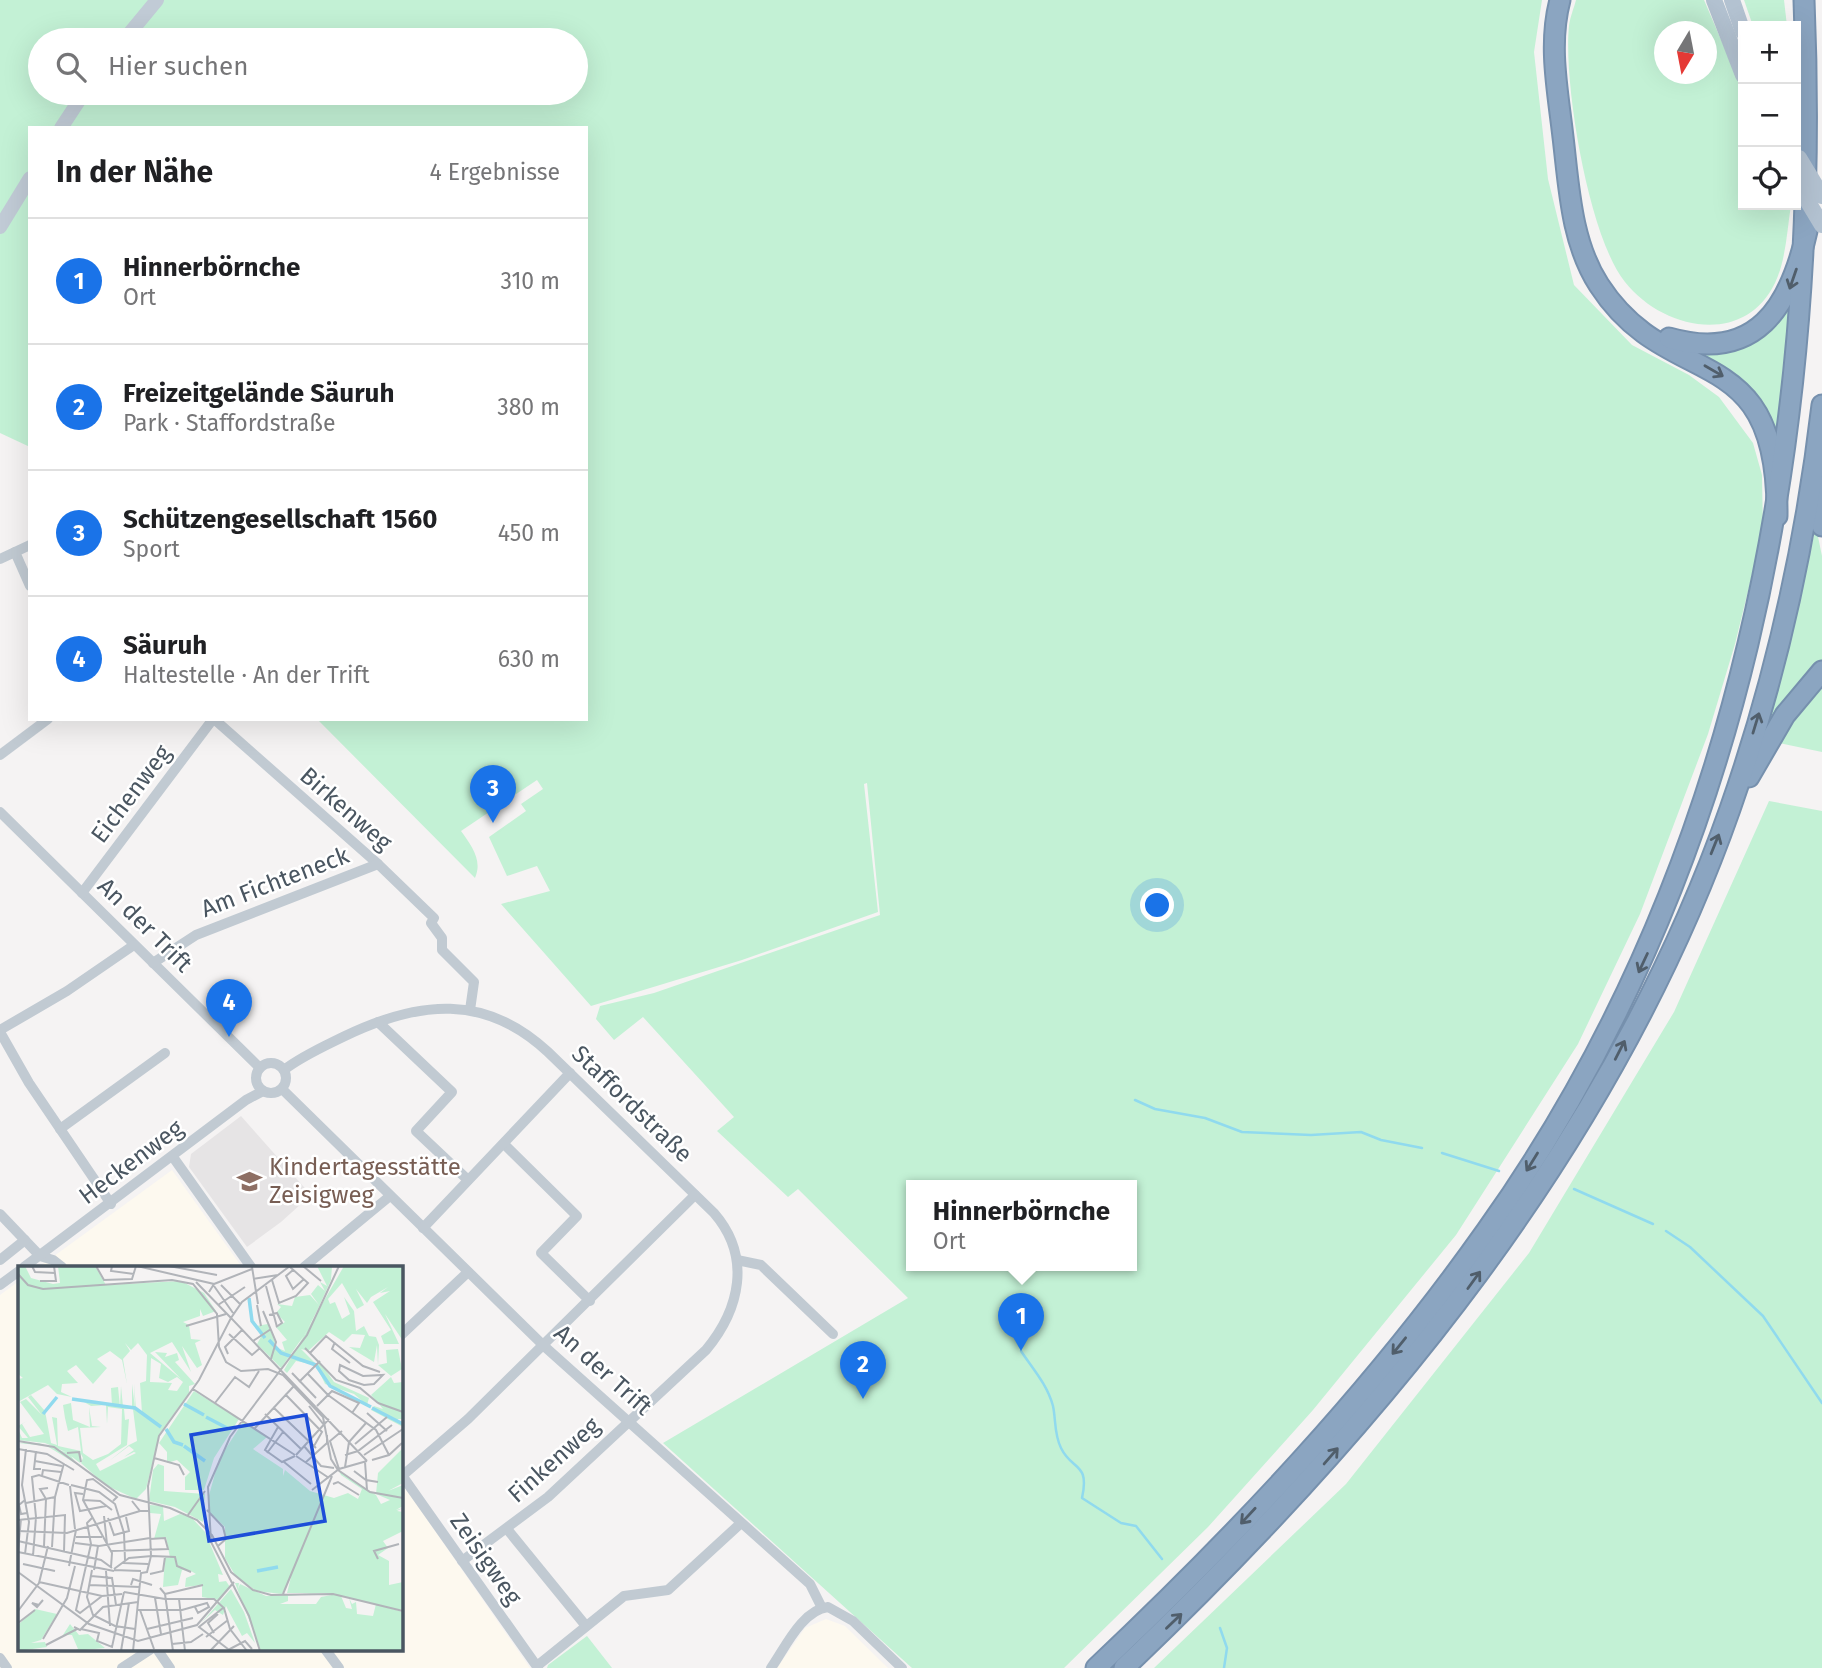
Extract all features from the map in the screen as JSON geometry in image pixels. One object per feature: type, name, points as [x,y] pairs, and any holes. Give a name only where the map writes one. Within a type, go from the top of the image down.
[{"type":"highway","points":[[1560,0],[1554,38],[1554,60],[1578,237],[1599,286],[1634,324],[1662,344],[1726,378],[1741,391],[1761,419],[1775,460],[1776,570]]},
{"type":"highway","points":[[1096,1668],[1226,1541],[1357,1397],[1487,1231],[1574,1094],[1639,970],[1701,827],[1748,684],[1776,570],[1805,392],[1819,193],[1804,0]]},
{"type":"highway","points":[[1634,324],[1666,338],[1706,345],[1739,338],[1767,321],[1788,292],[1819,193]]},
{"type":"highway","points":[[1729,812],[1783,628],[1815,461],[1822,405]]},
{"type":"highway","points":[[1815,461],[1822,526]]},
{"type":"highway","points":[[1124,1668],[1241,1555],[1304,1486],[1422,1348],[1503,1240],[1605,1080],[1657,977],[1729,812],[1798,696],[1822,671]]},
{"type":"main road","points":[[1714,0],[1738,62]]},
{"type":"main road","points":[[1732,0],[1739,21]]},
{"type":"main road","points":[[1801,160],[1819,193]]},
{"type":"main road","points":[[1801,190],[1822,225]]},
{"type":"street","points":[[134,28],[157,0]]},
{"type":"street","points":[[62,126],[76,105]]},
{"type":"street","points":[[0,227],[28,181]]},
{"type":"street","points":[[0,559],[28,546]]},
{"type":"street","points":[[15,552],[28,581]]},
{"type":"street","points":[[0,755],[45,721]]},
{"type":"street","name":"Eichenweg","points":[[82,893],[212,721]]},
{"type":"street","name":"Birkenweg","points":[[216,721],[378,864],[434,918],[431,925],[439,933],[443,952],[474,982],[470,1010]]},
{"type":"street","name":"An der Trift","points":[[0,812],[260,1068]]},
{"type":"street","name":"Am Fichteneck","points":[[153,963],[196,935],[378,864]]},
{"type":"street","points":[[111,1204],[60,1129],[0,1031],[67,991],[134,945]]},
{"type":"street","name":"Staffordstraße","points":[[284,1070],[339,1039],[378,1022],[419,1010],[445,1007],[470,1010],[501,1019],[526,1032],[695,1195],[726,1230],[737,1260],[735,1303],[717,1336],[693,1363],[628,1420]]},
{"type":"street","points":[[378,1022],[452,1092],[416,1131],[468,1180]]},
{"type":"street","points":[[60,1129],[164,1053]]},
{"type":"street","points":[[272,1063],[284,1070],[286,1080],[282,1089],[273,1093],[263,1091],[257,1083],[260,1068],[272,1063]]},
{"type":"street","points":[[422,1228],[570,1073]]},
{"type":"street","name":"An der Trift","points":[[282,1089],[544,1346],[810,1584],[821,1608]]},
{"type":"street","name":"Heckenweg","points":[[25,1266],[246,1100],[263,1091]]},
{"type":"street","points":[[504,1144],[577,1216],[541,1253],[590,1301]]},
{"type":"street","points":[[173,1157],[250,1266]]},
{"type":"street","points":[[402,1474],[468,1419],[695,1195]]},
{"type":"street","points":[[305,1266],[390,1196]]},
{"type":"street","points":[[0,1214],[40,1256],[53,1259],[61,1266]]},
{"type":"street","points":[[0,1260],[25,1240]]},
{"type":"street","points":[[737,1260],[761,1265],[833,1334]]},
{"type":"street","points":[[0,1285],[18,1272]]},
{"type":"street","points":[[402,1334],[468,1272]]},
{"type":"street","name":"Finkenweg","points":[[462,1561],[548,1497],[628,1420]]},
{"type":"street","name":"Zeisigweg","points":[[402,1476],[537,1667]]},
{"type":"street","points":[[537,1667],[629,1594],[668,1590],[741,1523]]},
{"type":"street","name":"Finkenweg","points":[[508,1529],[586,1626]]},
{"type":"street","points":[[771,1668],[807,1618],[821,1608],[828,1607],[846,1615],[902,1668]]},
{"type":"street","points":[[122,1668],[149,1650]]},
{"type":"street","points":[[158,1650],[170,1668]]},
{"type":"street","points":[[326,1650],[339,1668]]},
{"type":"street","points":[[0,1658],[7,1668]]},
{"type":"shaded area","name":"Kindertagesstätte Zeisigweg","points":[[241,1116],[311,1195],[247,1247],[189,1167],[191,1154]]},
{"type":"shaded area","points":[[172,1170],[241,1266],[40,1266]]},
{"type":"shaded area","points":[[18,1282],[18,1650],[402,1650],[402,1483],[530,1668],[0,1668],[0,1295]]},
{"type":"shaded area","points":[[826,1619],[845,1626],[888,1668],[777,1668],[805,1628]]},
{"type":"green space","points":[[0,0],[1542,0],[1534,52],[1548,179],[1574,285],[1632,345],[1689,375],[1719,397],[1753,443],[1762,475],[1763,530],[1735,644],[1708,734],[1640,914],[1578,1044],[1456,1235],[1313,1410],[1208,1527],[1064,1668],[912,1668],[663,1443],[908,1298],[798,1189],[788,1197],[717,1131],[734,1117],[643,1017],[614,1040],[596,1019],[600,1006],[654,993],[880,915],[867,783],[864,784],[878,912],[742,960],[591,1006],[501,904],[550,891],[537,866],[507,876],[489,837],[526,811],[521,804],[543,789],[537,780],[461,831],[477,859],[475,878],[319,721],[588,721],[588,126],[28,126],[28,446],[0,433]]},
{"type":"green space","points":[[1576,0],[1704,0],[1713,21],[1654,21],[1654,84],[1717,84],[1717,30],[1738,79],[1738,210],[1790,210],[1779,274],[1761,303],[1744,317],[1724,323],[1703,324],[1681,320],[1660,311],[1641,298],[1625,282],[1612,261],[1600,231],[1581,159],[1570,84],[1568,52],[1571,16]]},
{"type":"green space","points":[[1744,0],[1784,0],[1786,21],[1751,21]]},
{"type":"green space","points":[[1790,296],[1784,467],[1767,420],[1678,345],[1710,349]]},
{"type":"green space","points":[[1816,527],[1822,556],[1822,660],[1793,690],[1767,728]]},
{"type":"green space","points":[[1822,684],[1822,752],[1779,743],[1788,725]]},
{"type":"green space","points":[[1769,801],[1822,811],[1822,1668],[1154,1668],[1346,1484],[1529,1253],[1674,1012]]},
{"type":"green space","points":[[587,1636],[612,1668],[547,1668],[548,1665]]},
{"type":"waterway","points":[[1135,1100],[1155,1109],[1205,1118],[1242,1132],[1311,1135],[1361,1132],[1381,1140],[1422,1148]]},
{"type":"waterway","points":[[1442,1153],[1499,1171]]},
{"type":"waterway","points":[[1574,1189],[1653,1224]]},
{"type":"waterway","points":[[1666,1231],[1690,1247],[1763,1316],[1822,1403]]},
{"type":"waterway","points":[[1021,1351],[1050,1398],[1061,1448],[1082,1472],[1082,1498],[1121,1523],[1136,1526],[1162,1559]]},
{"type":"waterway","points":[[1220,1628],[1227,1648],[1224,1668]]},
{"type":"place","name":"Schützengesellschaft 1560","points":[[493,823]]},
{"type":"place","name":"Säuruh","points":[[229,1037]]},
{"type":"place","name":"Kindertagesstätte Zeisigweg","points":[[249,1181]]},
{"type":"place","name":"Hinnerbörnche","points":[[1021,1351]]},
{"type":"place","name":"Freizeitgelände Säuruh","points":[[863,1399]]}]
